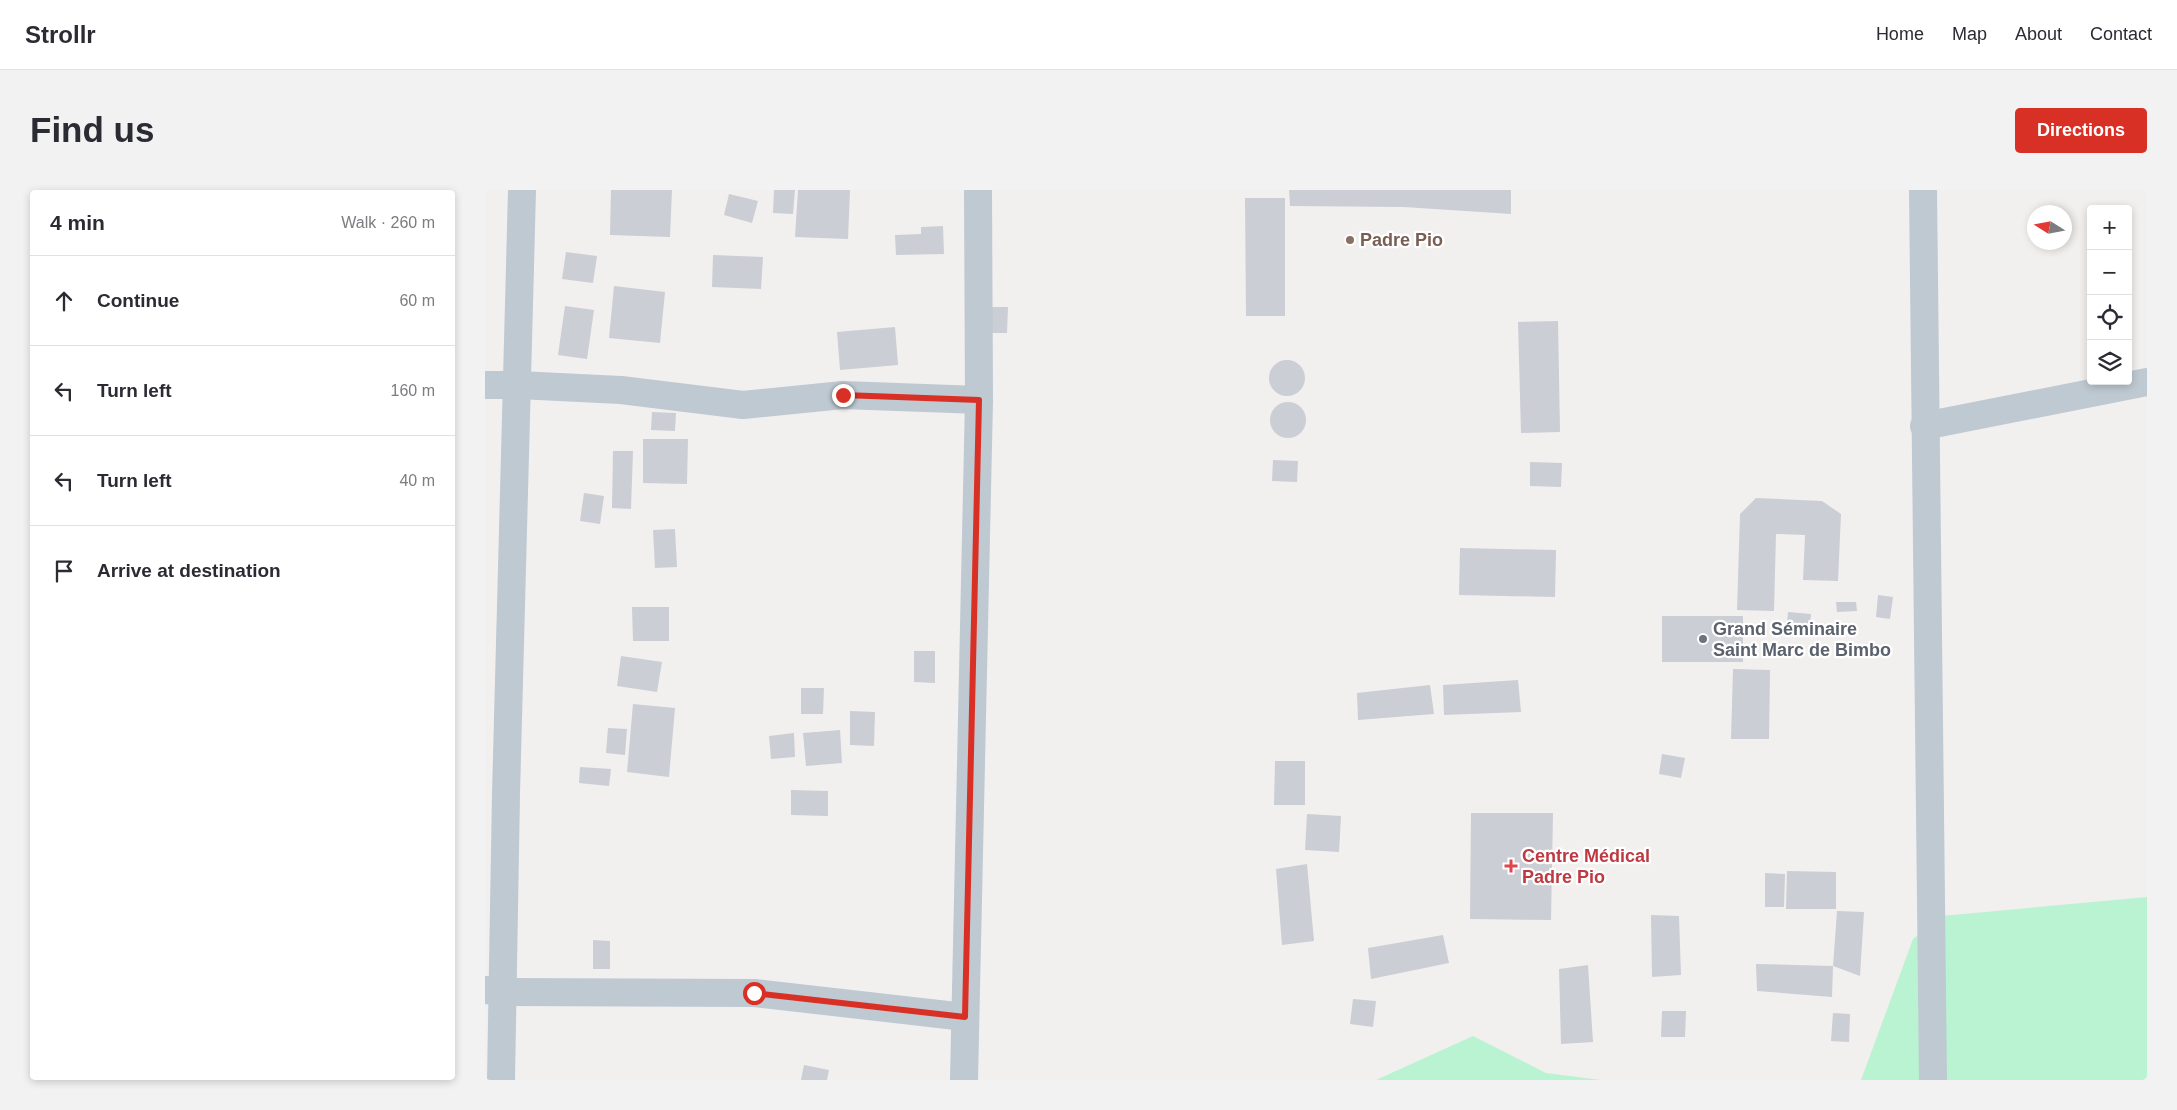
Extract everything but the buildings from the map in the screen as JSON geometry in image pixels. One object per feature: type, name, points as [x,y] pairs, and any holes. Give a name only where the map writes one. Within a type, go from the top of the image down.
[{"type":"street","points":[[501,1080],[494,991],[496,794],[518,385],[522,190]]},
{"type":"street","points":[[964,1080],[979,400],[978,190]]},
{"type":"street","points":[[1923,190],[1933,1080]]},
{"type":"street","points":[[1925,426],[2147,382]]},
{"type":"street","points":[[485,385],[621,390],[743,405],[843,395],[979,400]]},
{"type":"street","points":[[494,991],[754,993],[965,1017]]},
{"type":"green space","points":[[2147,897],[2147,1080],[1861,1080],[1913,939],[1941,916]]},
{"type":"green space","points":[[1473,1036],[1546,1073],[1601,1080],[1376,1080]]},
{"type":"place","name":"Padre Pio","points":[[1350,240]]},
{"type":"place","name":"Grand Séminaire Saint Marc de Bimbo","points":[[1703,639]]},
{"type":"place","name":"Centre Médical Padre Pio","points":[[1511,866]]},
{"type":"route","points":[[754,993],[965,1017],[979,400],[843,395]]}]
